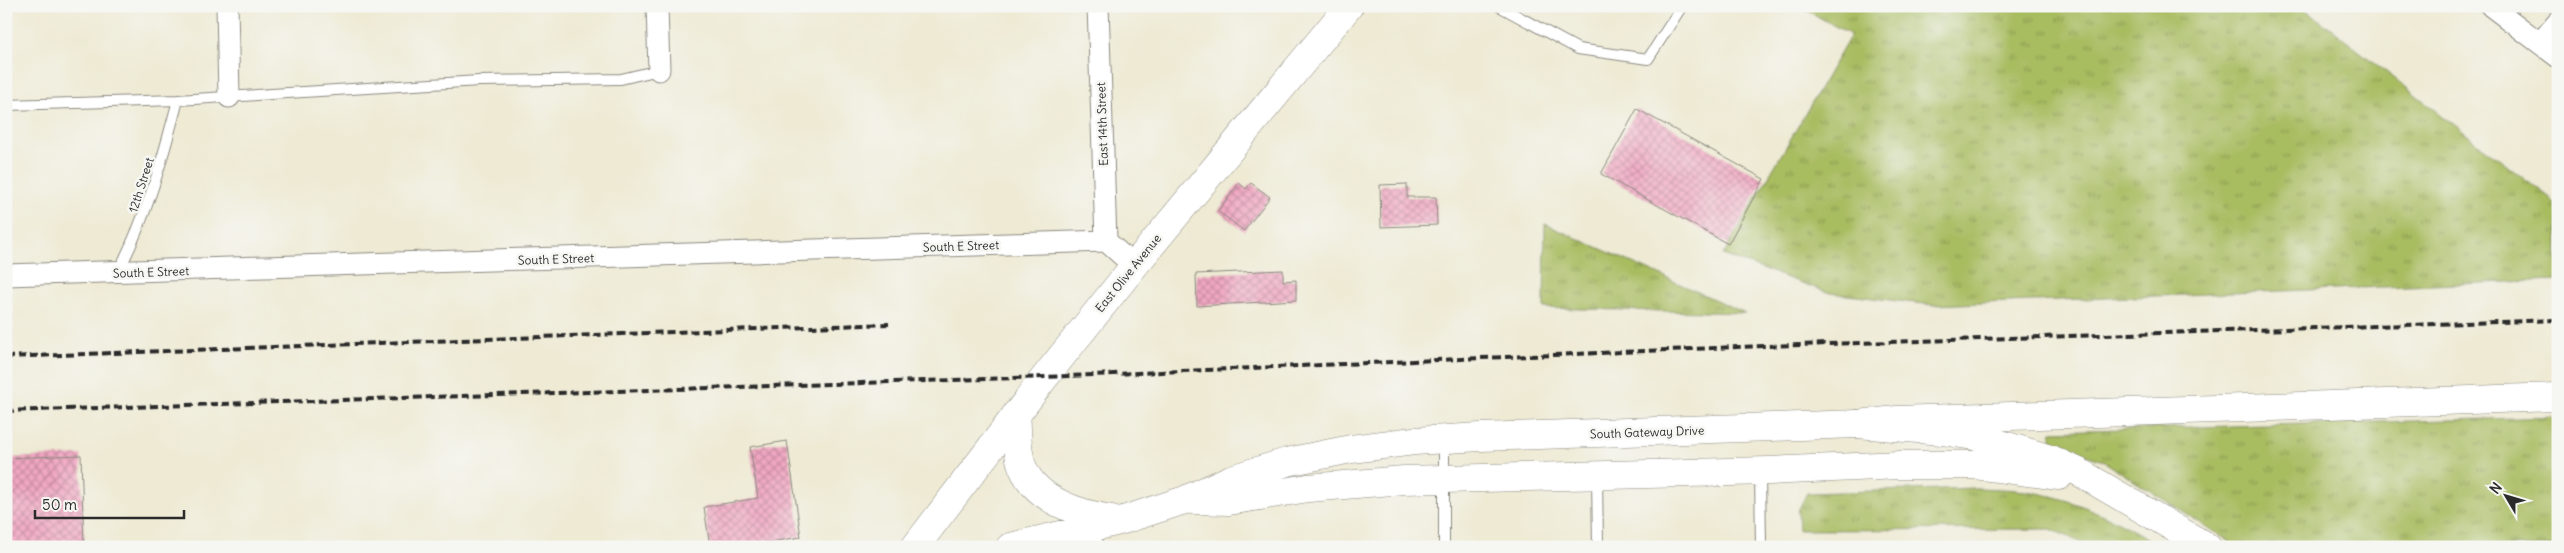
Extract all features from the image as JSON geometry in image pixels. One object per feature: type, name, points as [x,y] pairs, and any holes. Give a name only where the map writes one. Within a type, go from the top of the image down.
[{"type":"main road","name":"East Olive Avenue","points":[[915,547],[1016,414],[1134,266],[1349,6]]},
{"type":"main road","points":[[1858,424],[1897,420],[2558,397]]},
{"type":"main road","points":[[1016,414],[1019,454],[1024,469],[1032,481],[1072,510],[1120,521]]},
{"type":"main road","name":"South Gateway Drive","points":[[1010,547],[1095,537],[1120,521],[1185,500],[1231,479],[1287,462],[1351,449],[1444,439],[1858,424],[1942,431],[1982,438],[2050,459],[2079,472],[2207,547]]},
{"type":"main road","points":[[1759,428],[1760,471]]},
{"type":"main road","name":"South Gateway Drive","points":[[1185,500],[1229,501],[1308,488],[1366,482],[1760,471],[1900,465],[1975,465],[2045,473],[2106,488]]},
{"type":"street","points":[[227,6],[229,97]]},
{"type":"street","points":[[657,6],[658,70]]},
{"type":"street","name":"East 14th Street","points":[[1098,6],[1106,241]]},
{"type":"street","points":[[2491,6],[2558,57]]},
{"type":"street","points":[[2540,44],[2558,22]]},
{"type":"street","points":[[1106,241],[1134,266]]},
{"type":"street","name":"South E Street","points":[[6,275],[1106,241]]},
{"type":"lane","points":[[1499,6],[1578,49],[1648,59],[1682,6]]},
{"type":"lane","points":[[6,105],[178,100],[479,81],[621,79],[658,70]]},
{"type":"lane","name":"12th Street","points":[[118,273],[135,239],[156,184],[178,100]]},
{"type":"lane","points":[[1444,439],[1444,547]]},
{"type":"lane","points":[[1760,471],[1761,547]]},
{"type":"lane","points":[[1597,475],[1598,547]]},
{"type":"green space","points":[[1799,6],[2301,6],[2558,205],[2558,280],[1933,305],[1830,293],[1723,255],[1851,35]]},
{"type":"green space","points":[[1545,224],[1745,313],[1544,308]]},
{"type":"green space","points":[[2558,417],[2558,547],[2238,547],[2103,461],[2053,443],[2051,431]]},
{"type":"green space","points":[[1977,488],[2026,491],[2074,503],[2134,531],[2162,547],[2091,547],[2051,529],[1799,530],[1798,511],[1807,493]]},
{"type":"building","points":[[1637,109],[1764,179],[1728,244],[1601,174]]},
{"type":"building","points":[[1239,183],[1246,189],[1251,183],[1270,197],[1244,231],[1218,211]]},
{"type":"building","points":[[1407,184],[1407,197],[1436,197],[1437,225],[1381,227],[1380,185]]},
{"type":"building","points":[[1283,270],[1283,281],[1296,280],[1296,300],[1197,306],[1196,274]]},
{"type":"building","points":[[787,441],[801,537],[740,547],[710,547],[704,507],[758,498],[750,447]]},
{"type":"building","points":[[81,455],[84,547],[6,547],[6,458]]},
{"type":"railway","points":[[6,411],[1045,377],[1737,347],[2558,320]]},
{"type":"railway","points":[[6,357],[889,324]]}]
